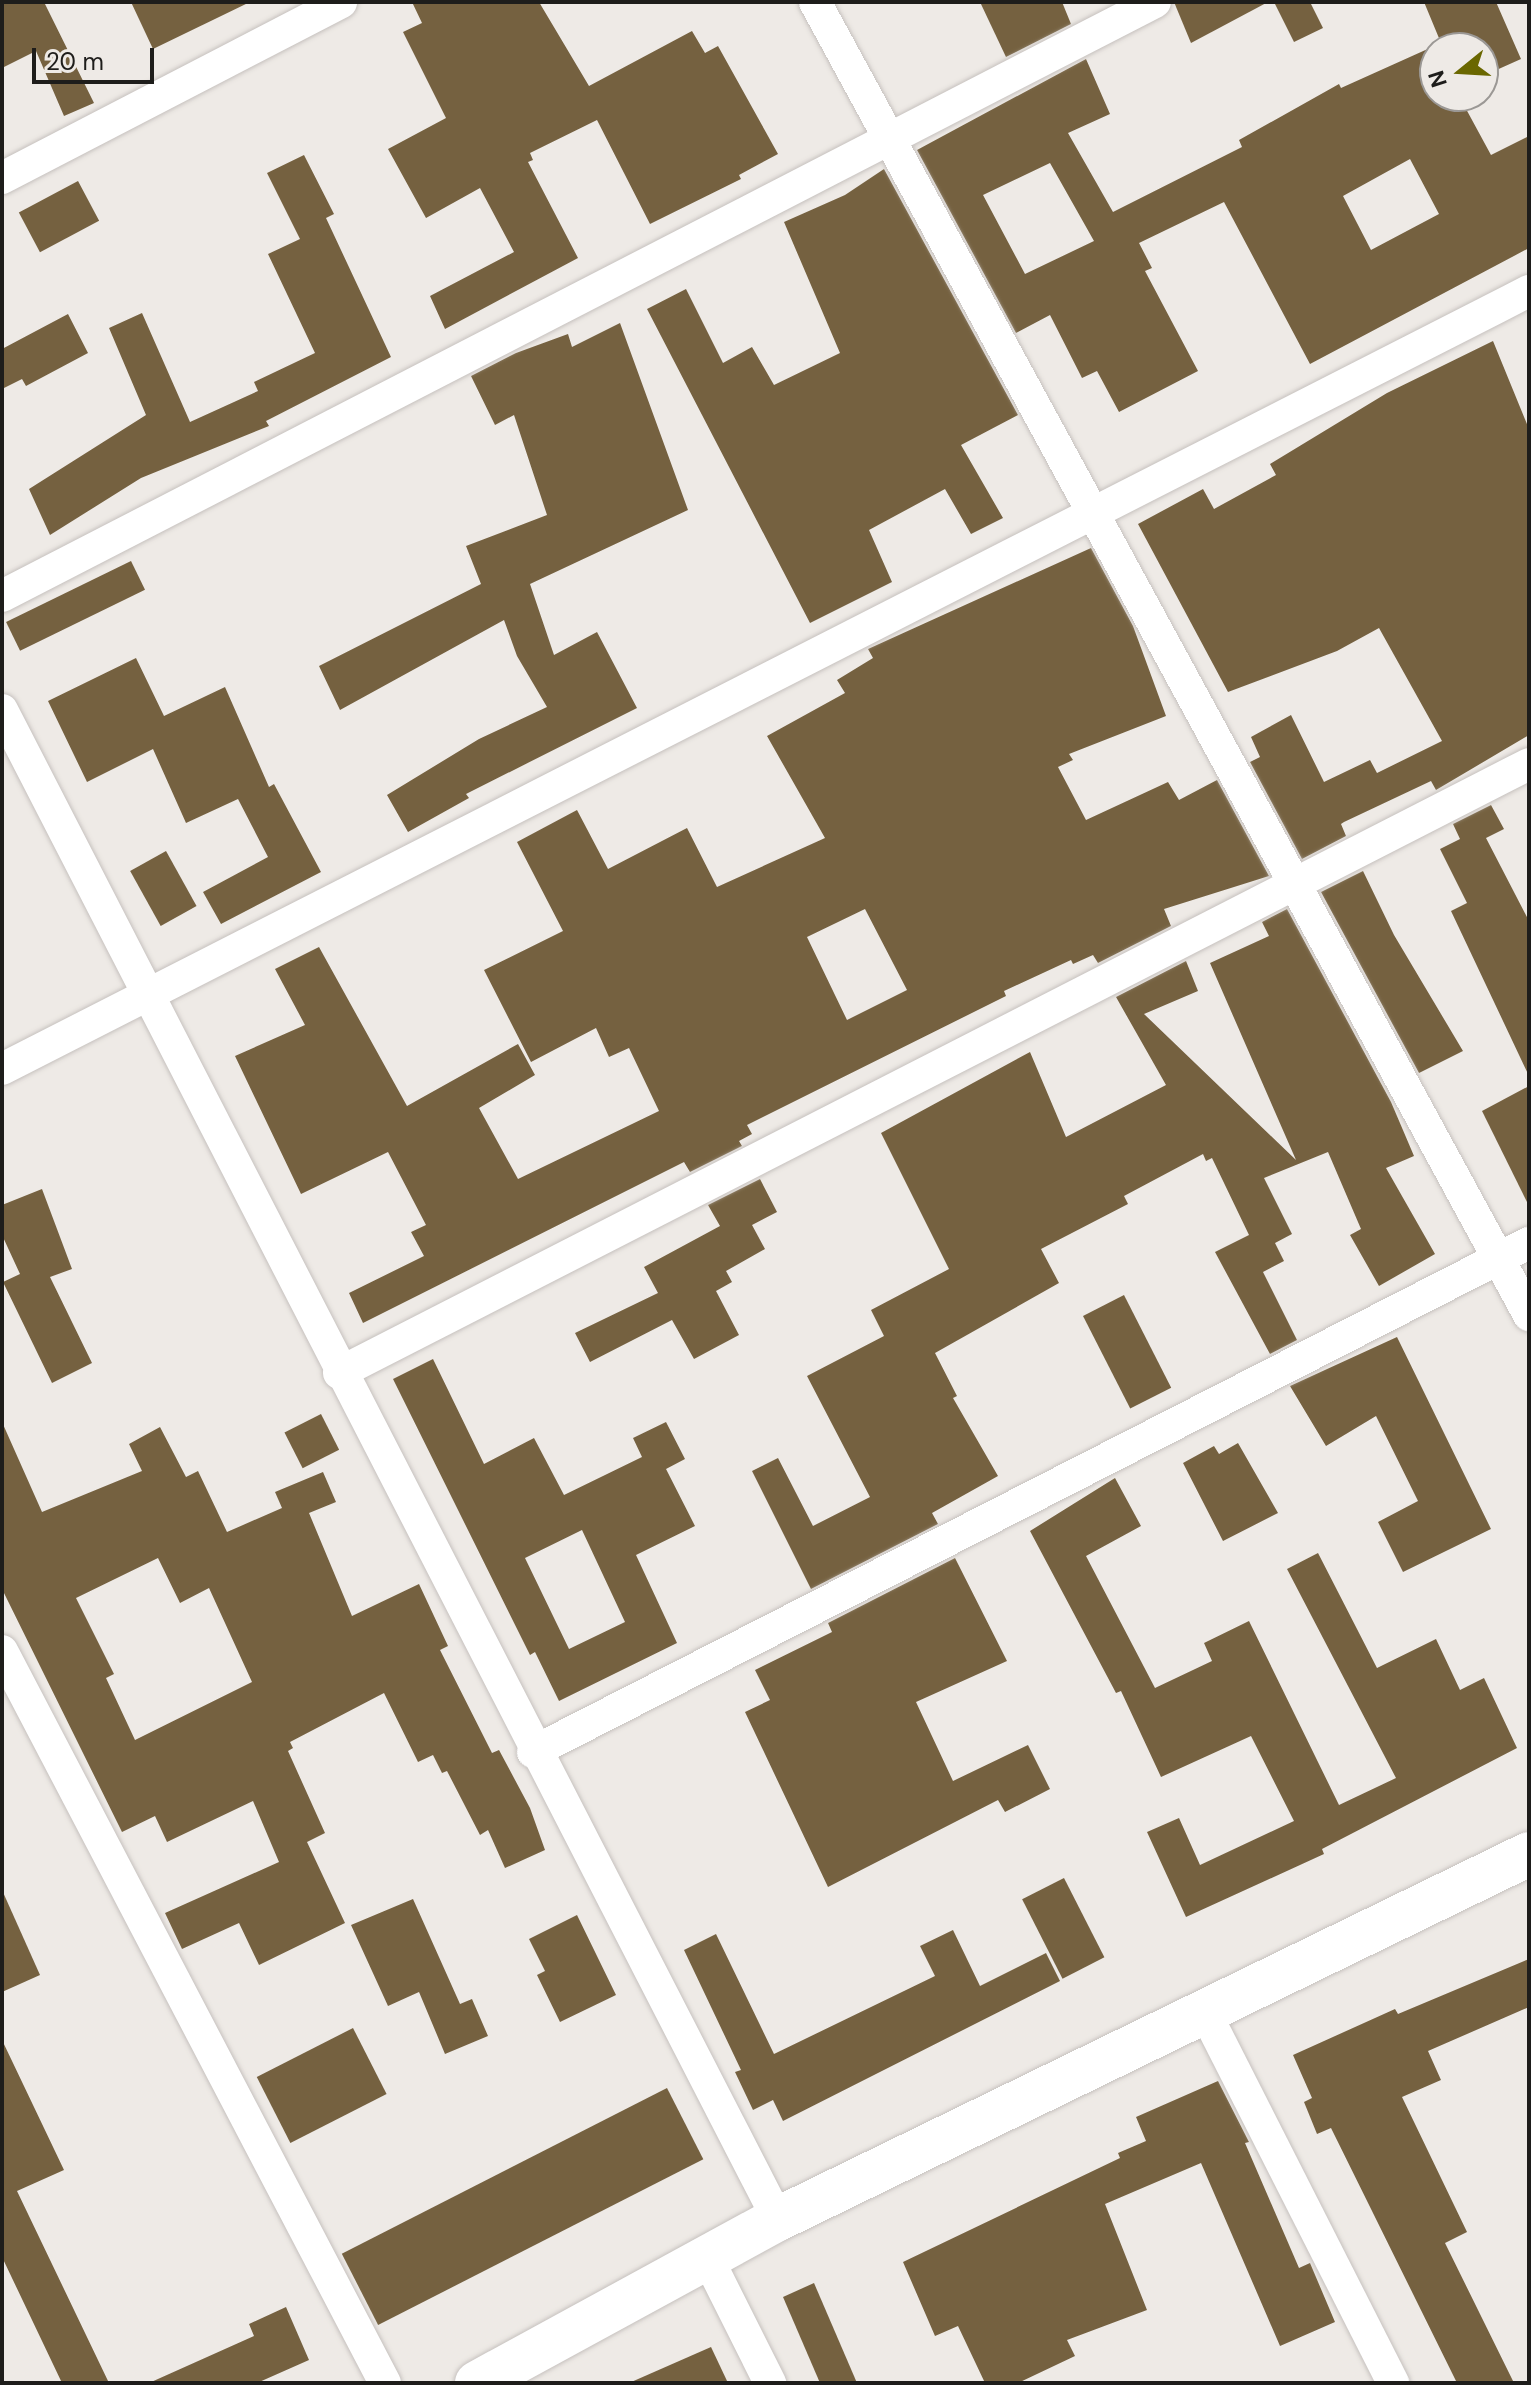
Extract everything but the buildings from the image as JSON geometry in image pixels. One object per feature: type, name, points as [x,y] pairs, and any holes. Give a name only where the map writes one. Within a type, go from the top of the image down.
[{"type":"main road","points":[[477,2383],[778,2219],[1206,2014],[1529,1854]]},
{"type":"street","points":[[2,178],[341,2]]},
{"type":"street","points":[[815,2],[1529,1315]]},
{"type":"street","points":[[2,596],[1155,2]]},
{"type":"street","points":[[2,1069],[1529,291]]},
{"type":"street","points":[[2,710],[533,1752],[778,2219]]},
{"type":"street","points":[[339,1373],[1529,764]]},
{"type":"street","points":[[533,1752],[1529,1243]]},
{"type":"street","points":[[2,1651],[385,2383]]},
{"type":"street","points":[[1206,2014],[1393,2383]]},
{"type":"street","points":[[708,2259],[770,2383]]}]
